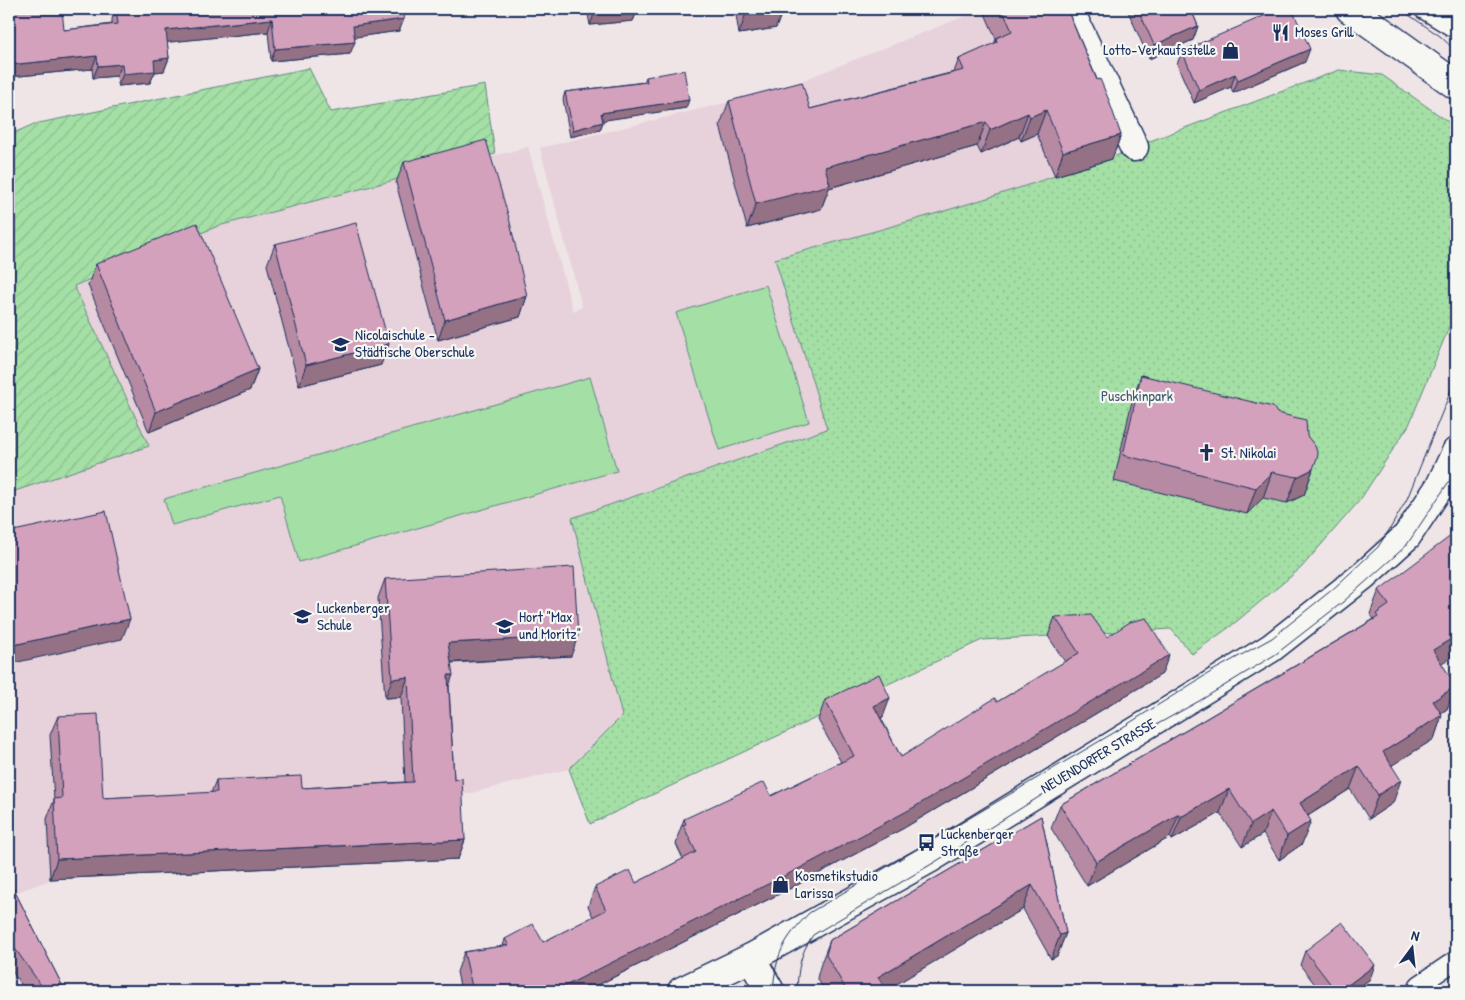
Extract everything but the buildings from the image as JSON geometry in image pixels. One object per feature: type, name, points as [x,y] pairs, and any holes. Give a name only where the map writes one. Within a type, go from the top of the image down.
[{"type":"street","points":[[1069,9],[1134,147]]},
{"type":"street","points":[[1350,9],[1456,85]]},
{"type":"street","name":"NEUENDORFER STRASSE","points":[[682,991],[751,958],[929,859],[1271,648],[1364,575],[1407,536],[1437,492],[1456,452]]},
{"type":"street","points":[[751,958],[770,991]]},
{"type":"lane","points":[[1423,9],[1454,28]]},
{"type":"lane","points":[[1419,985],[1456,960]]},
{"type":"shaded area","points":[[983,9],[1050,9],[1055,176],[1002,195],[776,259],[827,429],[573,518],[622,716],[569,769],[455,797],[458,859],[53,879],[9,895],[9,493],[148,446],[74,287],[218,226],[528,147],[573,311],[582,307],[540,148],[778,90]]},
{"type":"green space","points":[[309,68],[331,112],[485,85],[495,154],[218,226],[74,286],[149,446],[9,493],[9,135],[34,124]]},
{"type":"green space","name":"Puschkinpark","points":[[1339,70],[1382,75],[1446,120],[1456,130],[1456,310],[1409,425],[1360,500],[1301,568],[1231,626],[1192,654],[1171,629],[982,640],[590,824],[569,769],[622,716],[572,518],[827,429],[775,259],[949,210],[1104,161],[1134,147]]},
{"type":"green space","points":[[766,285],[809,422],[719,450],[676,313]]},
{"type":"green space","points":[[590,377],[617,471],[299,562],[280,495],[172,525],[164,499]]},
{"type":"tram line","points":[[1400,9],[1440,36],[1456,51]]},
{"type":"tram line","points":[[773,991],[776,967],[782,948],[809,913],[1115,732],[1214,670],[1272,638],[1333,589],[1378,547],[1391,527],[1407,499],[1456,378]]},
{"type":"tram line","points":[[797,991],[800,962],[813,935],[935,862],[1138,735],[1201,700],[1276,654],[1343,602],[1406,546],[1456,471]]},
{"type":"place","name":"Moses Grill","points":[[1281,32]]},
{"type":"place","name":"Lotto-Verkaufsstelle","points":[[1230,50]]},
{"type":"place","name":"Nicolaischule - Städtische Oberschule","points":[[341,344]]},
{"type":"place","name":"St. Nikolai","points":[[1207,453]]},
{"type":"place","name":"Luckenberger Schule","points":[[303,617]]},
{"type":"place","name":"Hort \"Max und Moritz\"","points":[[505,626]]},
{"type":"place","name":"Luckenberger Straße","points":[[927,843]]},
{"type":"place","name":"Kosmetikstudio Larissa","points":[[781,885]]}]
